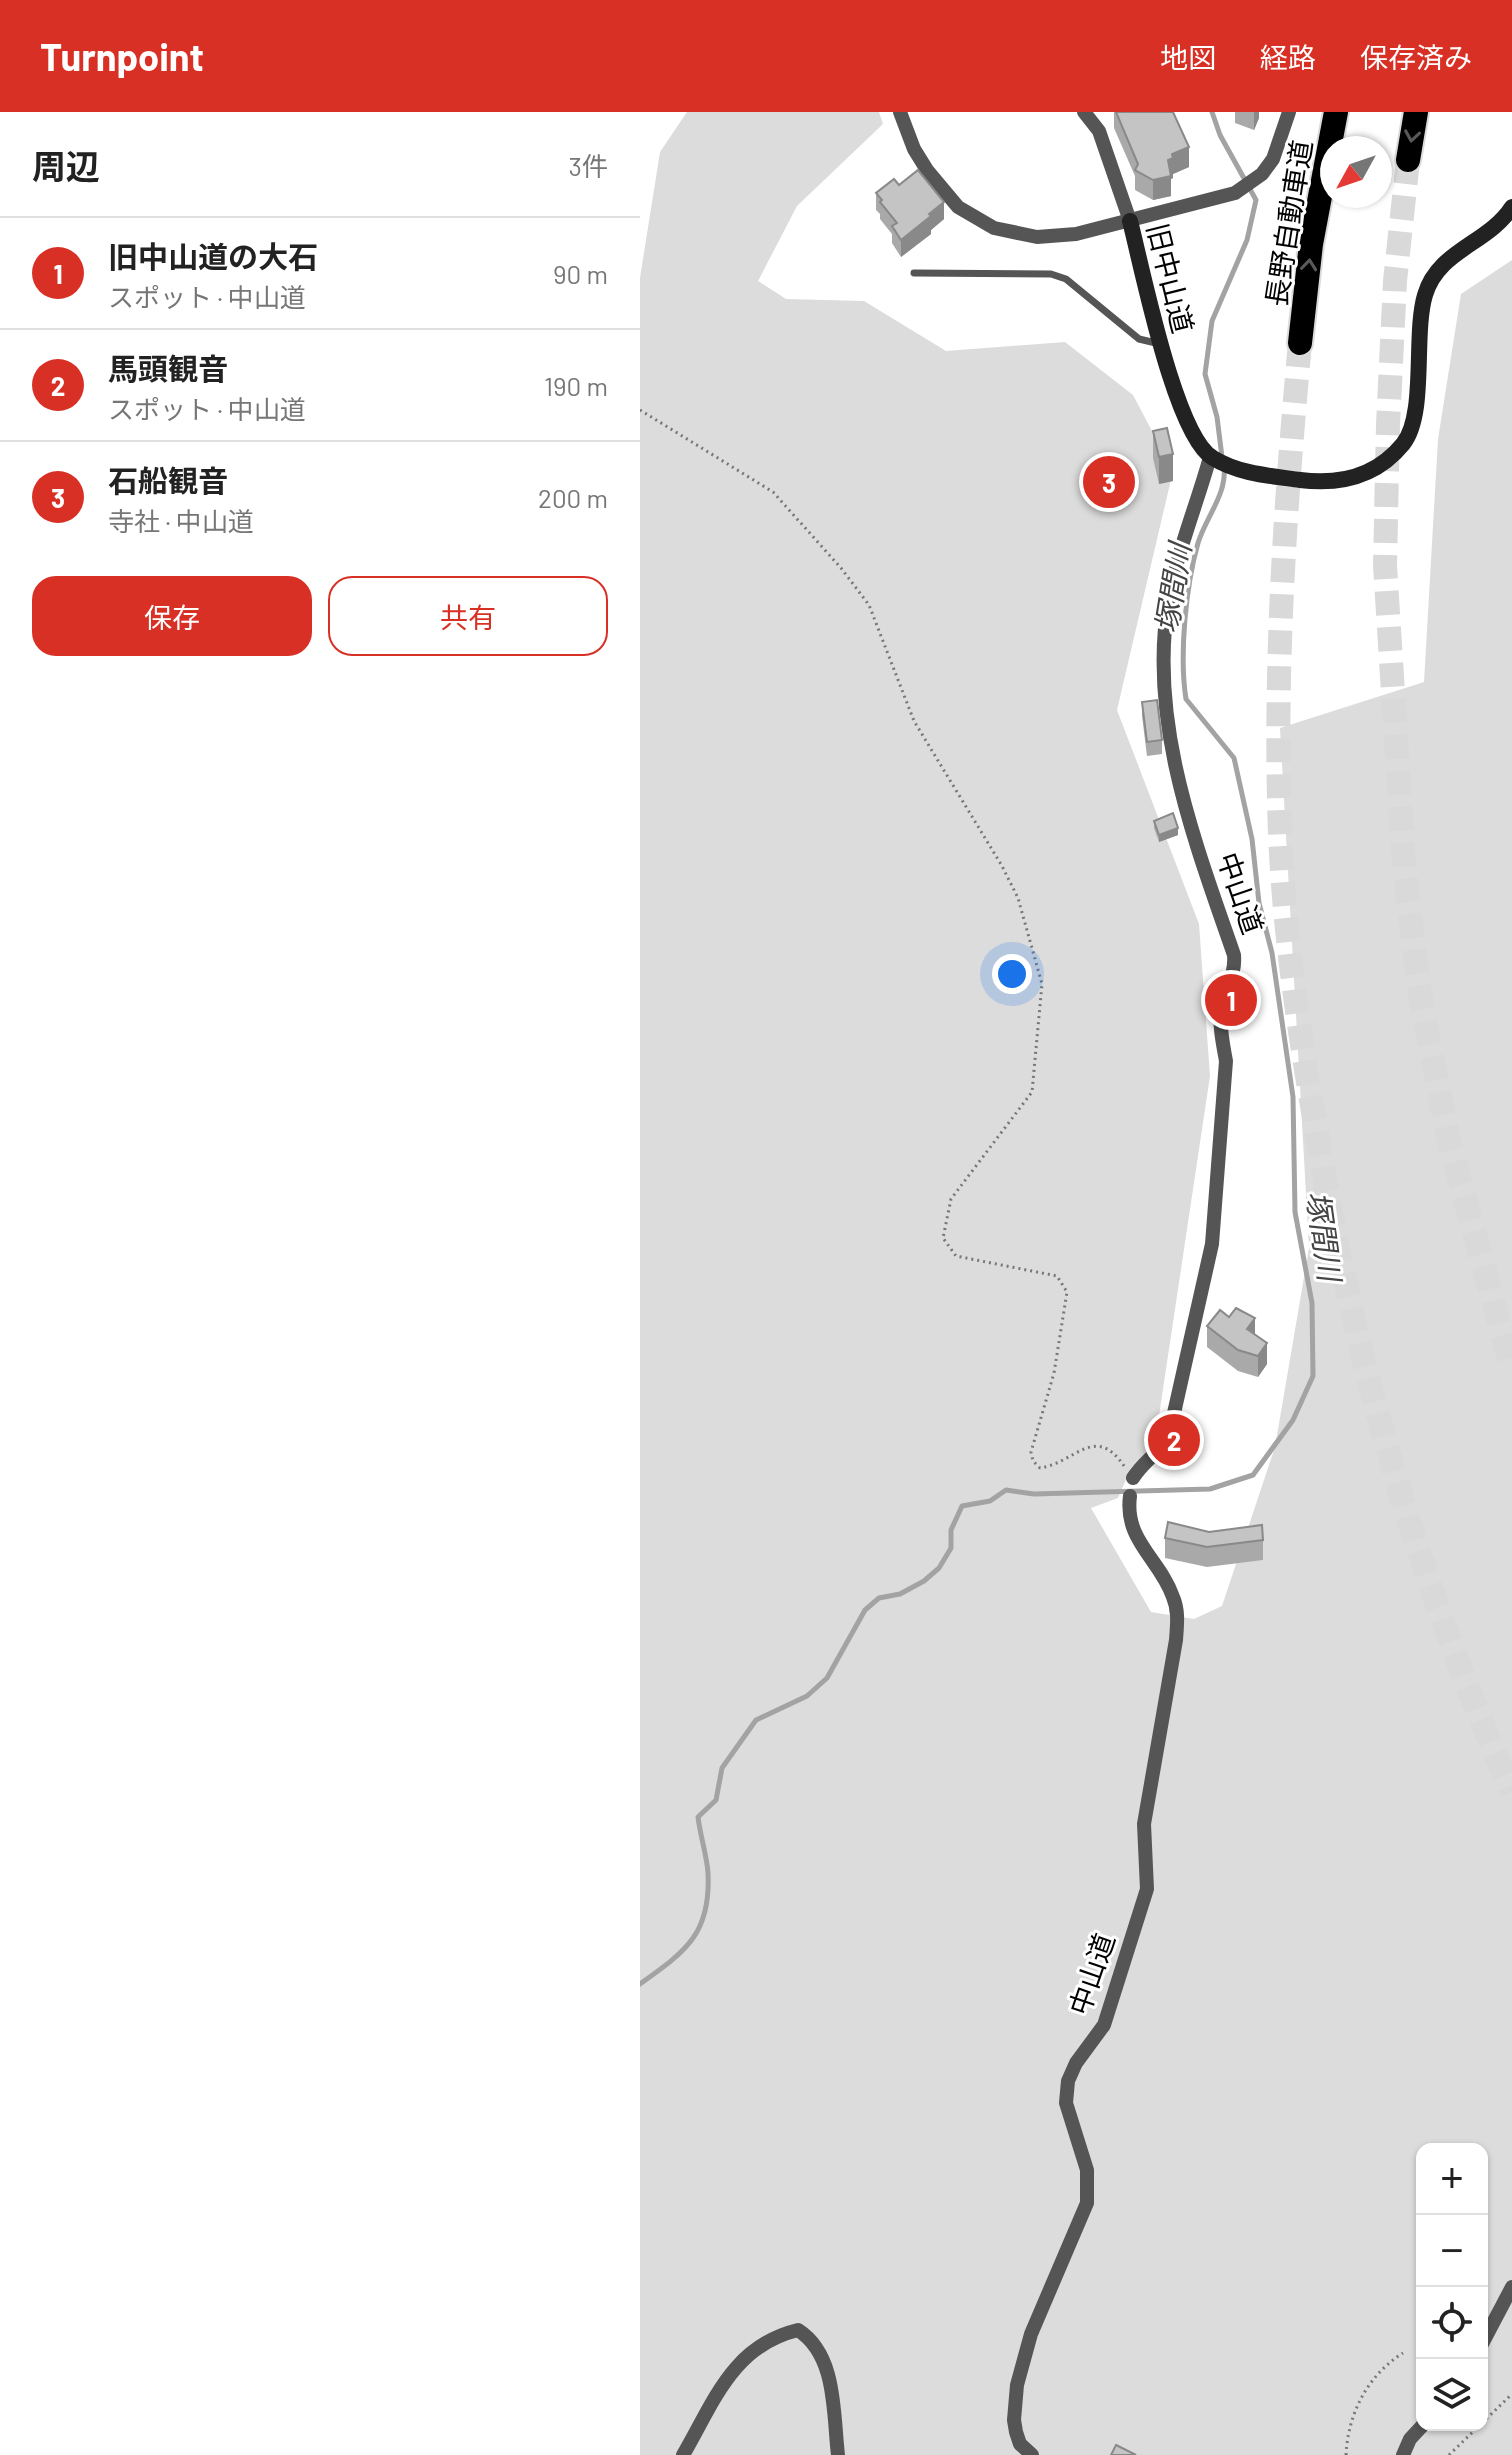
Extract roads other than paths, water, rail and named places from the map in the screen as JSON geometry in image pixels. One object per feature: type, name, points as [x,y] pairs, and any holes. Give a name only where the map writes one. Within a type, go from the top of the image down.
[{"type":"highway","name":"長野自動車道","points":[[1300,343],[1311,244],[1336,112]]},
{"type":"highway","points":[[1408,160],[1416,112]]},
{"type":"street","points":[[900,112],[914,149],[942,190],[958,207],[994,228],[1037,237],[1056,237],[1130,221],[1235,193],[1253,182],[1273,159],[1289,112]]},
{"type":"street","name":"旧中山道","points":[[1084,112],[1099,131],[1130,221],[1160,344],[1188,424],[1199,444],[1211,457]]},
{"type":"street","points":[[1211,457],[1257,474],[1320,482],[1353,478],[1375,469],[1406,441],[1413,420],[1417,395],[1418,322],[1430,284],[1448,259],[1488,233],[1512,207]]},
{"type":"street","name":"中山道","points":[[1032,2455],[1020,2444],[1016,2432],[1017,2385],[1031,2334],[1087,2203],[1087,2170],[1066,2103],[1068,2081],[1076,2063],[1104,2025],[1147,1889],[1144,1824],[1176,1640],[1178,1616],[1175,1600],[1130,1524],[1131,1486],[1139,1469],[1159,1451],[1170,1431],[1212,1244],[1226,1061],[1221,1008],[1235,971],[1234,955],[1192,827],[1172,751],[1167,719],[1164,649],[1169,601],[1180,548],[1211,457]]},
{"type":"street","points":[[1488,2333],[1512,2287]]},
{"type":"street","points":[[683,2455],[726,2377],[740,2360],[780,2334],[798,2330],[812,2339],[827,2367],[838,2455]]},
{"type":"street","points":[[1403,2455],[1417,2431]]},
{"type":"lane","points":[[914,273],[1051,274],[1066,279],[1139,339],[1160,344]]},
{"type":"waterway","name":"塚間川","points":[[1212,112],[1220,135],[1256,200],[1247,240],[1212,321],[1205,374],[1217,417],[1222,457]]},
{"type":"waterway","name":"塚間川","points":[[640,1984],[683,1950],[700,1926],[708,1894],[708,1873],[698,1817],[716,1800],[722,1768],[756,1720],[807,1696],[827,1678],[865,1610],[879,1598],[900,1594],[924,1581],[939,1568],[951,1548],[951,1530],[962,1506],[990,1501],[1006,1490],[1034,1494],[1210,1489],[1253,1475],[1293,1420],[1313,1376],[1312,1303],[1295,1212],[1293,1097],[1272,953],[1259,903],[1252,839],[1234,758],[1186,699],[1184,681],[1185,620],[1190,579],[1198,543],[1222,487],[1224,467]]},
{"type":"tunnel","points":[[1408,160],[1395,281],[1385,565],[1404,867],[1421,1001],[1448,1137],[1512,1369]]},
{"type":"tunnel","points":[[1300,343],[1285,527],[1278,710],[1282,871],[1298,1019],[1331,1214],[1349,1299],[1393,1467],[1447,1631],[1512,1792]]},
{"type":"place","name":"石船観音","points":[[1109,482]]},
{"type":"place","name":"旧中山道の大石","points":[[1231,1000]]},
{"type":"place","name":"馬頭観音","points":[[1174,1440]]}]
